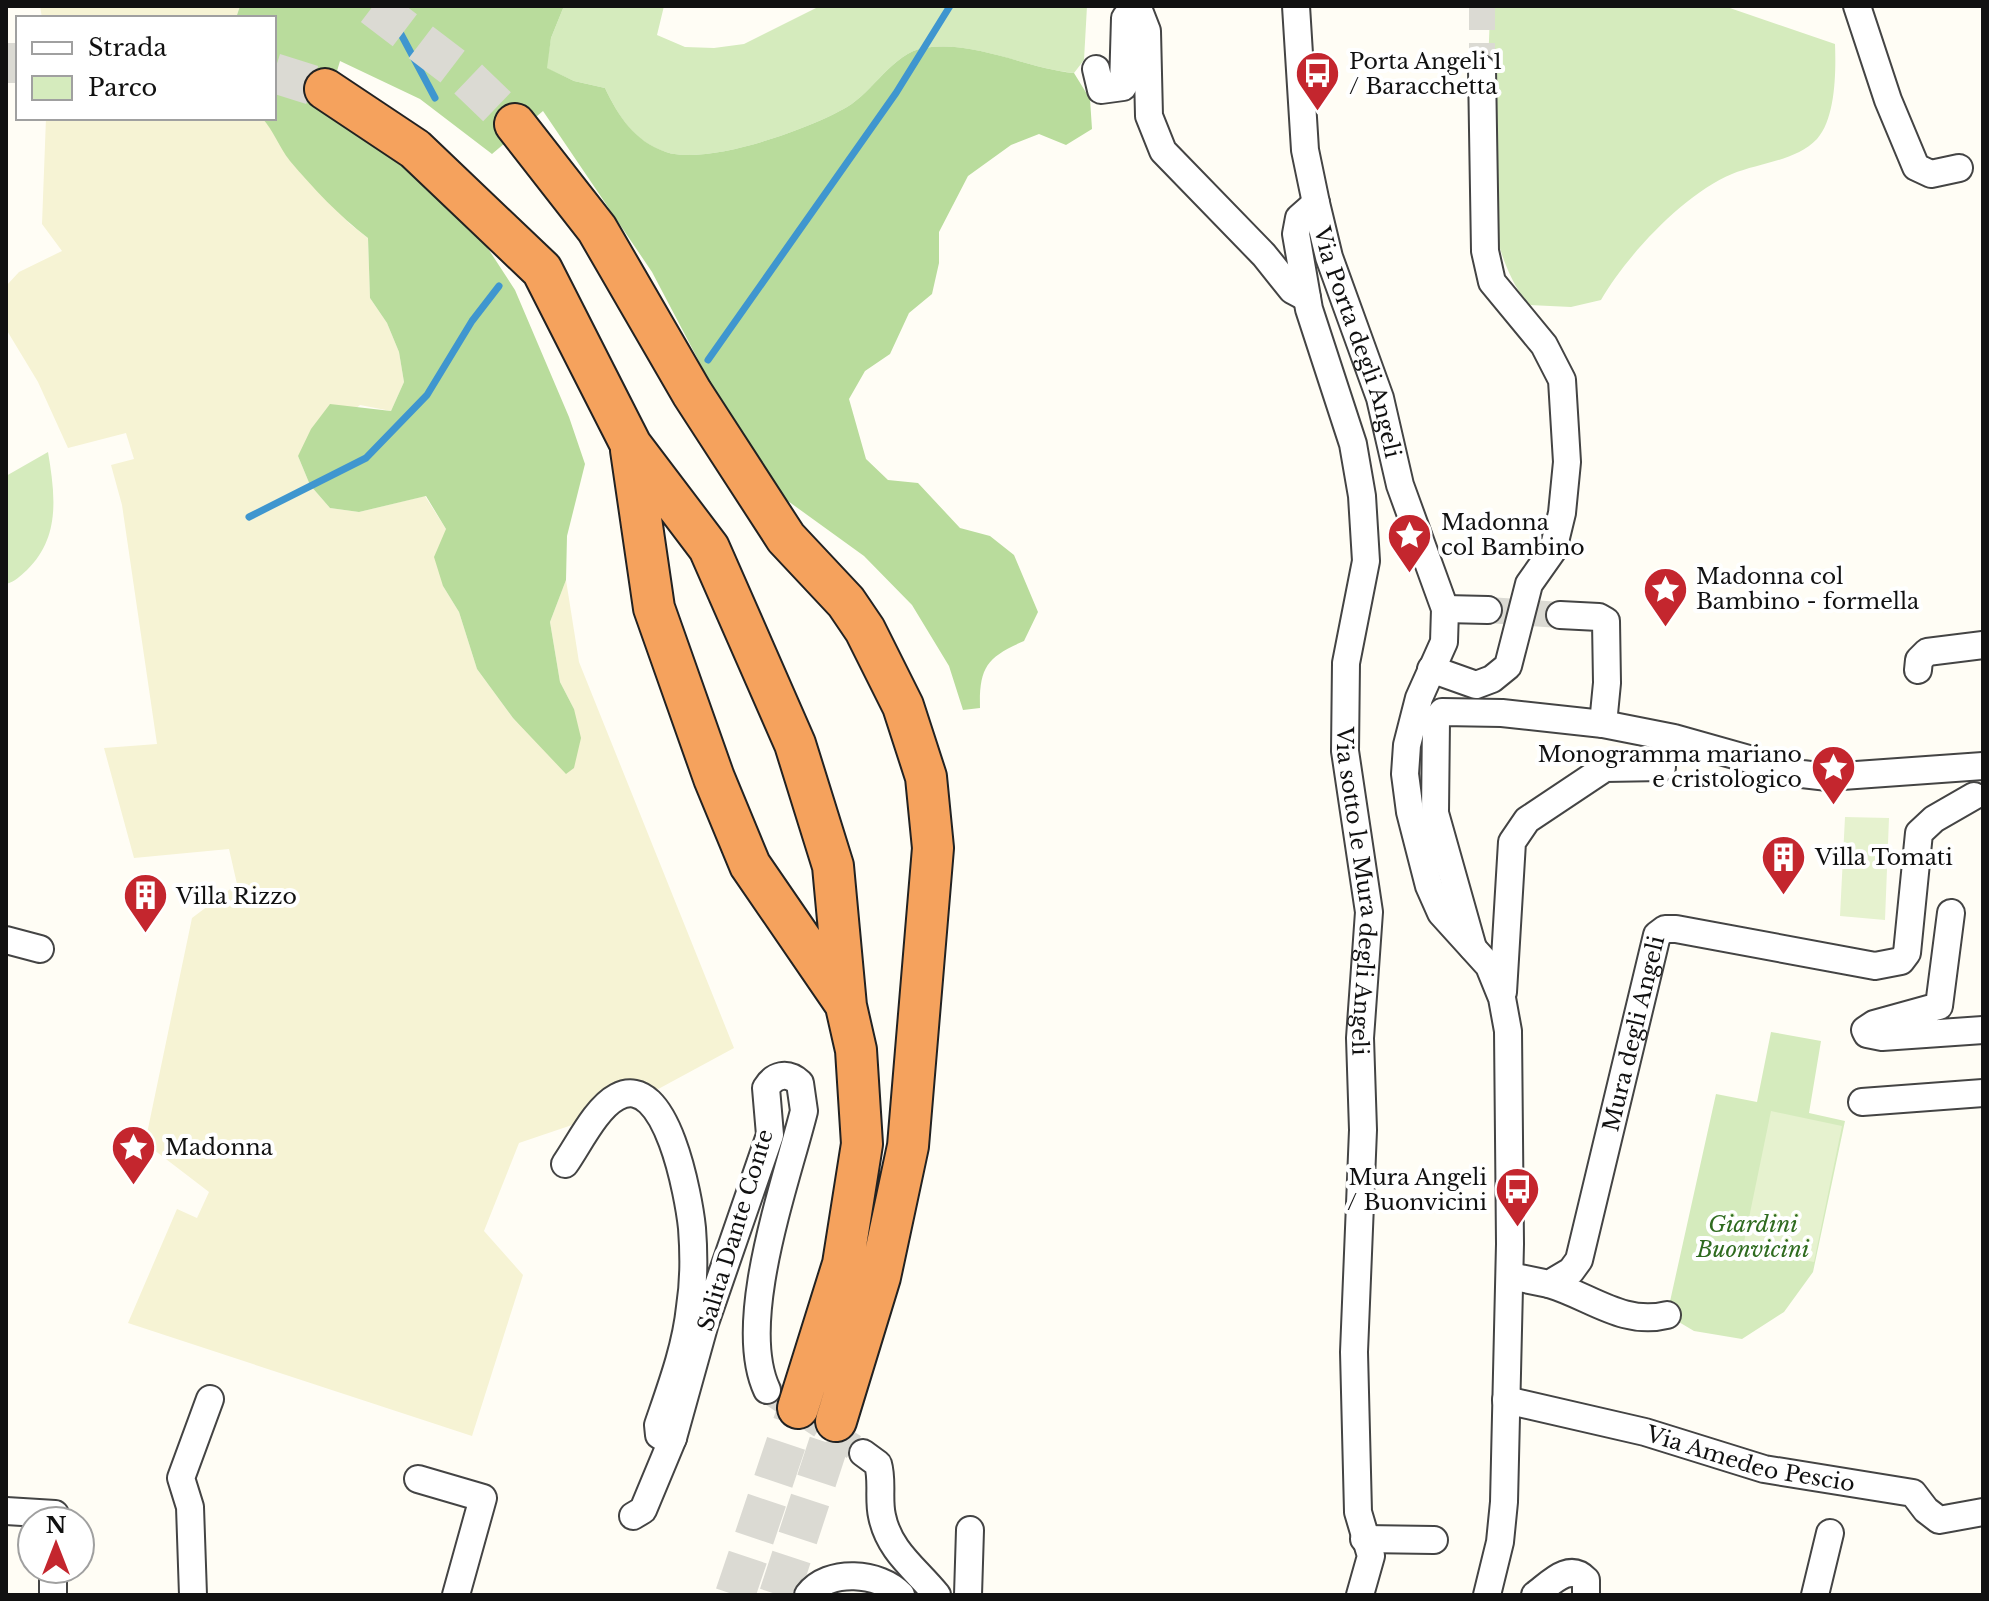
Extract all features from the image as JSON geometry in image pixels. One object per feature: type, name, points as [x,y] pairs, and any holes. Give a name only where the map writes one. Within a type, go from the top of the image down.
[{"type":"highway","points":[[325,89],[411,146],[542,270],[631,445],[709,548],[795,744],[833,866],[846,1006],[856,1050],[862,1144],[843,1264],[783,1399]]},
{"type":"highway","points":[[515,124],[597,229],[692,393],[786,538],[846,602],[865,630],[903,706],[926,777],[933,848],[908,1146],[880,1277],[836,1421]]},
{"type":"highway","points":[[631,445],[654,608],[714,778],[750,865],[846,1006]]},
{"type":"street","name":"Via Porta degli Angeli","points":[[1296,6],[1305,150],[1329,257],[1380,398],[1400,485],[1445,609],[1444,642],[1431,669]]},
{"type":"street","points":[[1857,6],[1888,100],[1916,167],[1931,174],[1959,168]]},
{"type":"street","points":[[1096,69],[1101,90],[1123,87],[1125,18],[1129,13],[1140,13],[1147,31],[1149,116],[1163,151],[1264,255],[1292,290],[1307,298]]},
{"type":"street","points":[[1482,69],[1485,251],[1492,282],[1544,345],[1562,380],[1566,486],[1553,550],[1529,584],[1508,666],[1492,679],[1476,685],[1431,669],[1419,698],[1407,745],[1406,790],[1429,886],[1450,926],[1489,966],[1502,998]]},
{"type":"street","name":"Via sotto le Mura degli Angeli","points":[[1316,203],[1299,218],[1296,234],[1307,298],[1329,378],[1353,444],[1362,496],[1366,561],[1346,663],[1345,751],[1369,912],[1360,1038],[1363,1130],[1354,1352],[1358,1512],[1371,1556],[1360,1595]]},
{"type":"street","points":[[1445,609],[1488,610]]},
{"type":"street","points":[[1560,615],[1599,617],[1606,621],[1607,683],[1603,724]]},
{"type":"street","points":[[1918,670],[1919,660],[1927,652],[1983,645]]},
{"type":"street","points":[[1473,948],[1435,813],[1436,720],[1442,712],[1452,710],[1603,724],[1674,738],[1802,774],[1828,777],[1983,766]]},
{"type":"street","points":[[1487,1595],[1503,1520],[1510,1276],[1511,1073],[1502,998],[1512,842],[1527,820],[1605,768],[1662,767]]},
{"type":"street","name":"Mura degli Angeli","points":[[1549,1284],[1571,1271],[1581,1253],[1657,935],[1665,929],[1676,929],[1850,962],[1891,965],[1901,961],[1907,953],[1919,833],[1934,819],[1974,796]]},
{"type":"street","points":[[1911,908],[1954,913],[1939,1006],[1874,1024],[1865,1030],[1867,1034],[1882,1037],[1983,1030]]},
{"type":"street","points":[[6,940],[40,949]]},
{"type":"street","name":"Salita Dante Conte","points":[[633,1516],[643,1510],[673,1438],[705,1323],[770,1135],[766,1088],[776,1077],[783,1075],[800,1083],[804,1102],[758,1306],[756,1350],[783,1399]]},
{"type":"street","name":"Salita Dante Conte","points":[[565,1164],[607,1104],[630,1093],[644,1097],[656,1109],[680,1165],[692,1231],[690,1307],[658,1425],[659,1435],[667,1440],[673,1438]]},
{"type":"street","points":[[1862,1102],[1983,1093]]},
{"type":"street","points":[[1510,1276],[1549,1284],[1620,1314],[1638,1318],[1667,1315]]},
{"type":"street","points":[[193,1595],[190,1507],[181,1478],[218,1394]]},
{"type":"street","name":"Via Amedeo Pescio","points":[[1506,1400],[1645,1432],[1764,1469],[1913,1493],[1926,1510],[1939,1520],[1983,1512]]},
{"type":"street","points":[[863,1453],[878,1464],[881,1514],[890,1540],[901,1557],[937,1595]]},
{"type":"street","points":[[418,1479],[483,1498],[456,1595]]},
{"type":"street","points":[[968,1595],[970,1530]]},
{"type":"street","points":[[1815,1595],[1830,1533]]},
{"type":"street","points":[[1364,1539],[1434,1540]]},
{"type":"street","points":[[1535,1595],[1570,1572],[1578,1572],[1586,1580],[1586,1595]]},
{"type":"street","points":[[808,1595],[823,1582],[847,1577],[881,1581],[901,1595]]},
{"type":"shaded area","points":[[40,6],[240,6],[237,16],[42,16]]},
{"type":"shaded area","points":[[46,120],[264,120],[274,131],[288,158],[350,224],[368,238],[370,298],[387,323],[399,352],[404,382],[391,411],[360,405],[298,456],[310,485],[330,508],[359,512],[425,496],[446,529],[443,586],[459,612],[477,669],[513,718],[536,739],[574,709],[560,682],[550,622],[566,580],[579,662],[734,1048],[625,1107],[519,1143],[484,1231],[523,1275],[472,1436],[128,1323],[177,1209],[197,1218],[209,1192],[145,1143],[192,918],[237,884],[229,849],[134,858],[104,748],[157,744],[122,505],[111,465],[134,459],[126,433],[68,448],[38,382],[6,329],[6,286],[19,272],[62,251],[42,224]]},
{"type":"green space","points":[[240,6],[564,6],[551,38],[547,68],[574,81],[605,88],[636,135],[666,152],[684,155],[732,150],[784,135],[830,116],[857,100],[903,57],[924,48],[981,51],[1074,73],[1090,99],[1092,129],[1066,145],[1039,134],[1011,145],[968,176],[939,232],[939,263],[932,294],[909,313],[890,354],[865,371],[849,399],[866,459],[888,480],[918,483],[960,528],[990,536],[1014,555],[1038,612],[1024,641],[1001,652],[988,665],[981,682],[980,708],[963,710],[949,666],[912,605],[864,556],[763,483],[652,272],[543,111],[492,154],[420,99],[340,61],[326,108],[404,157],[474,227],[515,290],[569,417],[585,464],[567,536],[566,580],[550,622],[560,682],[574,709],[581,738],[574,768],[566,774],[513,718],[477,669],[459,612],[443,586],[434,557],[446,529],[426,496],[359,512],[330,508],[310,485],[298,456],[311,429],[330,404],[391,411],[404,382],[399,352],[387,323],[370,298],[368,238],[299,171],[264,120],[276,120],[276,16],[237,16]]},
{"type":"green space","points":[[564,6],[664,6],[657,35],[685,47],[714,48],[744,44],[820,6],[1087,6],[1084,60],[1074,73],[962,48],[924,48],[903,57],[857,100],[830,116],[784,135],[732,150],[684,155],[655,148],[636,135],[605,88],[574,81],[546,68],[551,38]]},
{"type":"green space","points":[[1490,6],[1724,6],[1835,44],[1834,93],[1828,119],[1817,139],[1799,152],[1732,174],[1714,183],[1676,211],[1641,246],[1601,300],[1571,307],[1529,305],[1510,275],[1498,241],[1490,203],[1486,121]]},
{"type":"green space","points":[[48,452],[53,514],[46,544],[20,577],[6,584],[6,476]]},
{"type":"green space","points":[[1845,817],[1889,818],[1885,920],[1840,916]]},
{"type":"green space","name":"Giardini Buonvicini","points":[[1771,1032],[1821,1041],[1809,1113],[1845,1121],[1813,1272],[1784,1312],[1742,1339],[1694,1331],[1667,1315],[1716,1094],[1757,1102]]},
{"type":"green space","points":[[1771,1111],[1842,1126],[1814,1262],[1743,1247]]},
{"type":"waterway","points":[[386,6],[435,98]]},
{"type":"waterway","points":[[708,360],[896,93],[950,6]]},
{"type":"waterway","points":[[249,517],[366,458],[427,395],[472,321],[499,286]]},
{"type":"tunnel","points":[[373,6],[465,76],[515,124]]},
{"type":"tunnel","points":[[1482,6],[1482,69]]},
{"type":"tunnel","points":[[6,63],[16,63]]},
{"type":"tunnel","points":[[276,74],[325,89]]},
{"type":"tunnel","points":[[1488,610],[1560,615]]},
{"type":"tunnel","points":[[767,1390],[863,1453]]},
{"type":"tunnel","points":[[735,1595],[798,1408]]},
{"type":"tunnel","points":[[779,1595],[836,1421]]},
{"type":"place","name":"Porta Angeli 1 / Baracchetta","points":[[1318,113]]},
{"type":"place","name":"Madonna col Bambino","points":[[1410,574]]},
{"type":"place","name":"Madonna col Bambino - formella","points":[[1665,628]]},
{"type":"place","name":"Monogramma mariano e cristologico","points":[[1833,806]]},
{"type":"place","name":"Villa Tomati","points":[[1784,896]]},
{"type":"place","name":"Villa Rizzo","points":[[145,935]]},
{"type":"place","name":"Madonna","points":[[134,1186]]},
{"type":"place","name":"Mura Angeli / Buonvicini","points":[[1518,1229]]}]
